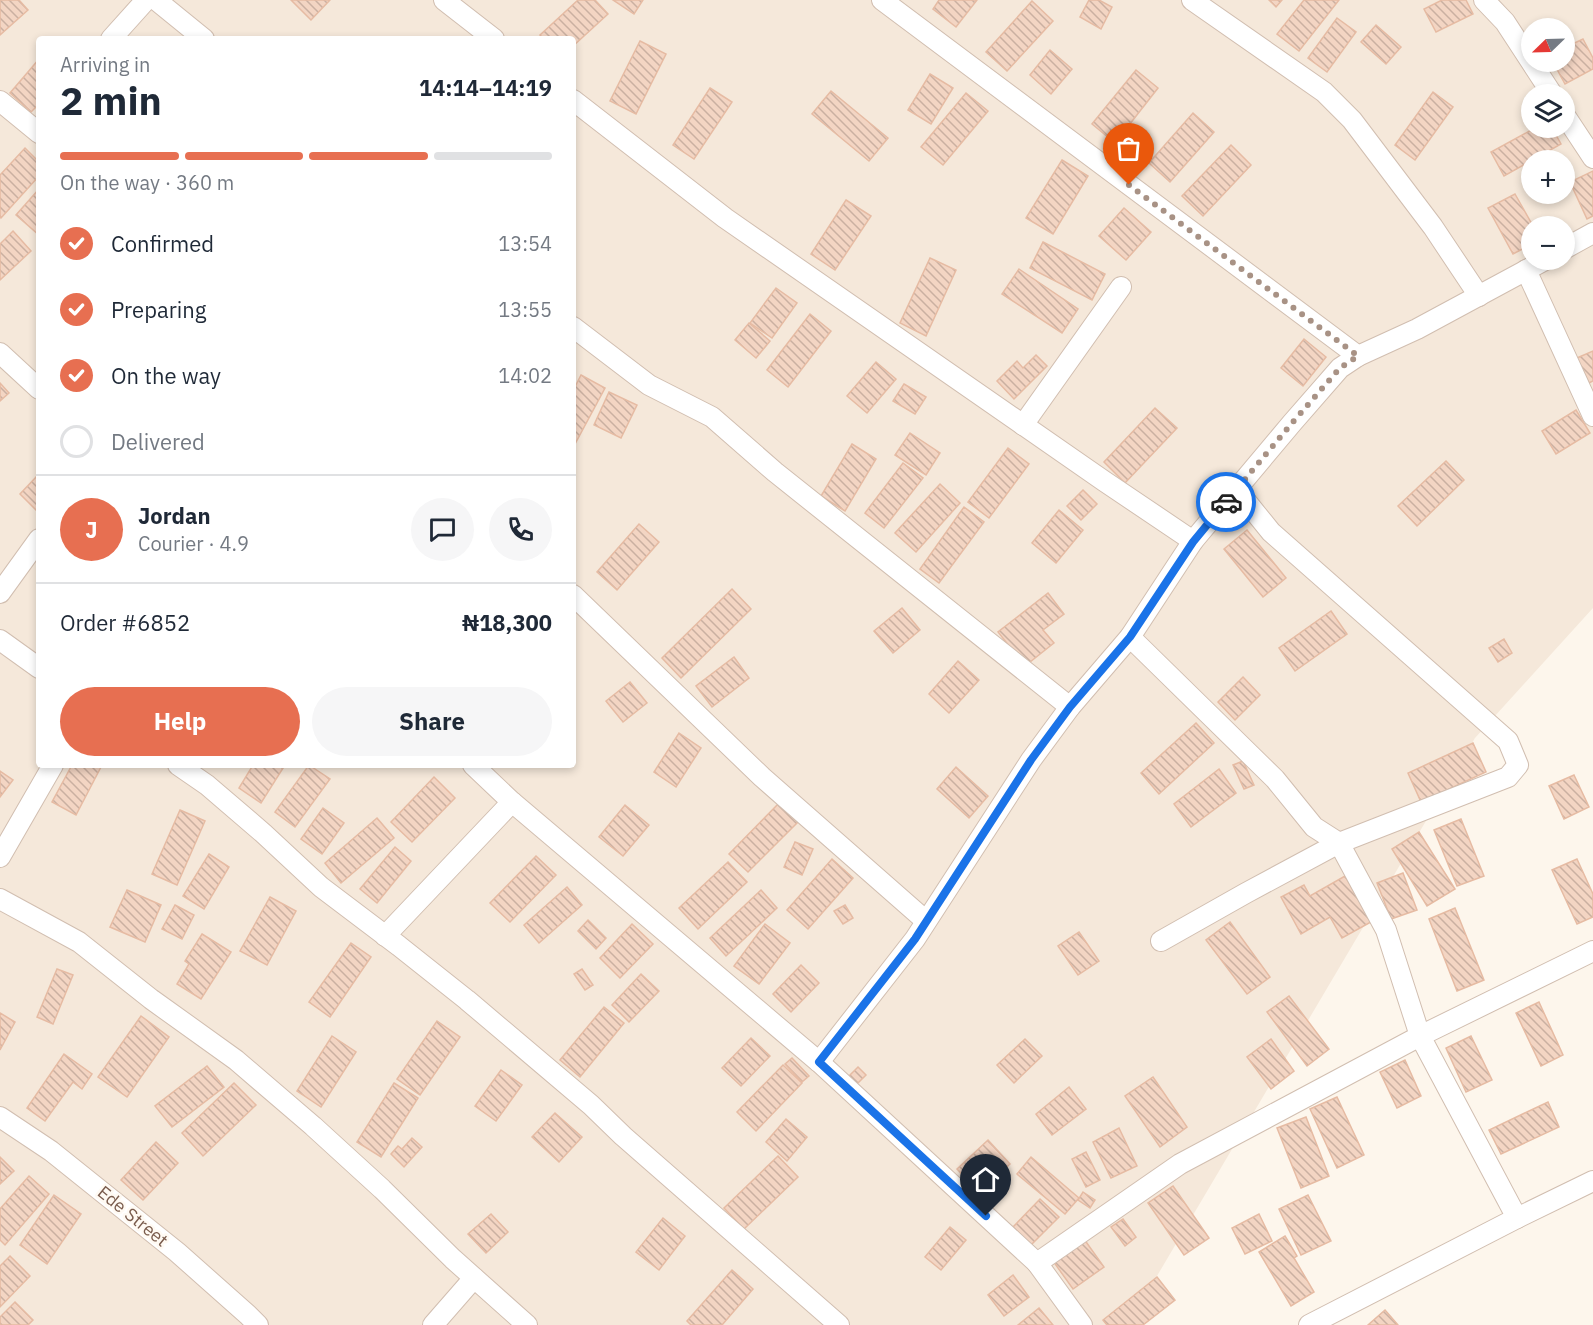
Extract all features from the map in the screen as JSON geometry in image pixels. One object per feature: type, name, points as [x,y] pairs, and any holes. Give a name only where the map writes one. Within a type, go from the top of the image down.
[{"type":"street","points":[[444,0],[490,36]]},
{"type":"street","points":[[882,0],[1358,356]]},
{"type":"street","points":[[1192,0],[1324,92],[1352,120],[1433,227],[1479,296]]},
{"type":"street","points":[[1484,0],[1505,22],[1545,84]]},
{"type":"street","points":[[114,36],[155,1],[200,36]]},
{"type":"street","points":[[0,101],[36,126]]},
{"type":"street","points":[[576,102],[725,218],[1193,542]]},
{"type":"street","points":[[1575,131],[1593,158]]},
{"type":"street","points":[[1575,243],[1593,233]]},
{"type":"street","points":[[819,1062],[915,939],[1031,760],[1070,707],[1130,637],[1193,542],[1340,368],[1358,356],[1417,329],[1526,270],[1593,416]]},
{"type":"street","points":[[1023,425],[1121,287]]},
{"type":"street","points":[[576,329],[649,385],[712,417],[776,472],[1070,707]]},
{"type":"street","points":[[0,354],[36,386]]},
{"type":"street","points":[[1161,941],[1340,843],[1508,777],[1518,765],[1508,741],[1271,532],[1237,490]]},
{"type":"street","points":[[0,592],[36,543]]},
{"type":"street","points":[[576,598],[762,777],[926,921]]},
{"type":"street","points":[[1130,637],[1275,779],[1314,827],[1340,843],[1386,930],[1420,1036],[1517,1218]]},
{"type":"street","points":[[0,640],[36,666]]},
{"type":"street","points":[[0,857],[51,768]]},
{"type":"street","points":[[182,768],[207,785],[263,833],[321,887],[467,1000],[591,1104],[623,1136],[839,1325]]},
{"type":"street","points":[[476,768],[512,802],[819,1062],[1037,1263],[1082,1325]]},
{"type":"street","points":[[385,936],[512,802]]},
{"type":"street","points":[[0,899],[79,942],[236,1060],[339,1150],[527,1325]]},
{"type":"street","points":[[1037,1263],[1180,1164],[1420,1036],[1593,951]]},
{"type":"street","name":"Ede Street","points":[[0,1117],[51,1151],[177,1252],[258,1325]]},
{"type":"street","points":[[1309,1325],[1593,1181]]},
{"type":"street","points":[[433,1325],[474,1278]]},
{"type":"shaded area","points":[[0,0],[1593,0],[1593,608],[1475,738],[1128,1325],[0,1325]]},
{"type":"building","points":[[0,0],[19,0],[28,10],[0,35]]},
{"type":"building","points":[[291,0],[330,0],[311,20]]},
{"type":"building","points":[[578,0],[595,0],[608,14],[576,43],[576,36],[540,35]]},
{"type":"building","points":[[613,0],[643,0],[634,14]]},
{"type":"building","points":[[939,0],[977,0],[956,27],[933,9]]},
{"type":"building","points":[[1089,0],[1099,0],[1112,7],[1101,29],[1080,17]]},
{"type":"building","points":[[1269,0],[1282,0],[1276,7]]},
{"type":"building","points":[[1304,0],[1339,0],[1299,51],[1277,34]]},
{"type":"building","points":[[1442,0],[1466,0],[1473,14],[1436,32],[1424,9]]},
{"type":"building","points":[[1032,1],[1053,21],[1007,71],[986,52]]},
{"type":"building","points":[[1337,18],[1356,32],[1327,72],[1308,58]]},
{"type":"building","points":[[1376,25],[1401,47],[1386,64],[1361,42]]},
{"type":"building","points":[[1583,39],[1593,58],[1593,69],[1565,84],[1558,72],[1575,72],[1575,43]]},
{"type":"building","points":[[640,41],[666,54],[636,114],[610,101]]},
{"type":"building","points":[[1050,50],[1072,69],[1051,94],[1030,75]]},
{"type":"building","points":[[36,63],[36,107],[31,112],[10,93]]},
{"type":"building","points":[[1136,70],[1158,88],[1115,143],[1092,124]]},
{"type":"building","points":[[930,74],[953,88],[931,124],[908,110]]},
{"type":"building","points":[[710,88],[732,102],[694,159],[673,145]]},
{"type":"building","points":[[831,91],[888,138],[869,161],[812,114]]},
{"type":"building","points":[[1433,92],[1453,107],[1415,160],[1395,145]]},
{"type":"building","points":[[966,93],[988,111],[943,165],[921,147]]},
{"type":"building","points":[[1193,113],[1214,132],[1170,182],[1149,163]]},
{"type":"building","points":[[1521,136],[1521,138],[1558,138],[1561,144],[1550,150],[1521,150],[1521,166],[1504,176],[1491,152]]},
{"type":"building","points":[[1231,145],[1251,165],[1203,216],[1182,196]]},
{"type":"building","points":[[25,148],[36,159],[36,179],[1,218],[0,216],[0,175]]},
{"type":"building","points":[[1062,160],[1088,176],[1053,234],[1026,218]]},
{"type":"building","points":[[1593,171],[1593,216],[1587,219],[1575,193],[1575,180]]},
{"type":"building","points":[[36,192],[36,232],[16,215]]},
{"type":"building","points":[[1515,194],[1527,216],[1521,216],[1521,250],[1513,254],[1488,208]]},
{"type":"building","points":[[846,200],[871,216],[835,270],[811,254]]},
{"type":"building","points":[[1124,208],[1151,232],[1126,260],[1099,236]]},
{"type":"building","points":[[13,231],[31,251],[0,280],[0,244]]},
{"type":"building","points":[[1043,242],[1105,274],[1092,300],[1030,268]]},
{"type":"building","points":[[930,258],[956,270],[926,336],[900,323]]},
{"type":"building","points":[[1019,269],[1078,309],[1062,333],[1002,294]]},
{"type":"building","points":[[776,288],[797,303],[772,338],[750,323]]},
{"type":"building","points":[[810,314],[831,331],[788,387],[767,370]]},
{"type":"building","points":[[749,323],[770,341],[756,358],[735,340]]},
{"type":"building","points":[[1304,339],[1326,357],[1303,386],[1281,368]]},
{"type":"building","points":[[1593,351],[1593,381],[1589,383],[1577,358]]},
{"type":"building","points":[[1036,355],[1047,366],[1014,399],[997,381],[1017,361],[1023,368]]},
{"type":"building","points":[[876,362],[896,379],[867,413],[847,396]]},
{"type":"building","points":[[581,375],[605,388],[576,442],[576,385]]},
{"type":"building","points":[[0,383],[9,393],[0,401]]},
{"type":"building","points":[[904,384],[926,397],[915,414],[893,401]]},
{"type":"building","points":[[609,392],[637,405],[621,438],[594,425]]},
{"type":"building","points":[[1155,408],[1177,428],[1125,483],[1104,462]]},
{"type":"building","points":[[1576,410],[1590,433],[1556,454],[1542,431]]},
{"type":"building","points":[[910,433],[940,453],[926,475],[895,455]]},
{"type":"building","points":[[852,444],[876,459],[845,511],[821,496]]},
{"type":"building","points":[[1008,448],[1029,464],[989,518],[968,502]]},
{"type":"building","points":[[1446,461],[1464,480],[1417,526],[1398,506]]},
{"type":"building","points":[[903,463],[923,478],[884,528],[865,513]]},
{"type":"building","points":[[36,477],[36,510],[20,494]]},
{"type":"building","points":[[940,484],[960,503],[916,552],[895,533]]},
{"type":"building","points":[[1083,490],[1097,504],[1081,520],[1067,506]]},
{"type":"building","points":[[964,507],[984,522],[939,583],[920,569]]},
{"type":"building","points":[[1059,510],[1083,530],[1056,563],[1032,543]]},
{"type":"building","points":[[639,524],[659,542],[617,590],[597,572]]},
{"type":"building","points":[[1247,530],[1286,578],[1263,597],[1224,549]]},
{"type":"building","points":[[732,589],[751,609],[681,678],[662,658]]},
{"type":"building","points":[[1048,593],[1064,614],[1043,630],[1054,643],[1025,666],[998,632]]},
{"type":"building","points":[[902,608],[920,630],[893,653],[874,631]]},
{"type":"building","points":[[1331,611],[1347,634],[1295,671],[1279,648]]},
{"type":"building","points":[[1504,639],[1512,653],[1498,662],[1489,648]]},
{"type":"building","points":[[734,657],[749,678],[712,707],[696,686]]},
{"type":"building","points":[[958,661],[979,680],[949,713],[929,694]]},
{"type":"building","points":[[1243,677],[1260,695],[1235,720],[1218,702]]},
{"type":"building","points":[[630,682],[647,703],[623,722],[606,701]]},
{"type":"building","points":[[1196,723],[1214,743],[1159,794],[1141,773]]},
{"type":"building","points":[[679,733],[701,748],[676,787],[654,772]]},
{"type":"building","points":[[1473,743],[1486,772],[1421,802],[1408,773]]},
{"type":"building","points":[[1243,761],[1254,785],[1244,789],[1233,765]]},
{"type":"building","points":[[956,767],[988,796],[969,818],[937,789]]},
{"type":"building","points":[[70,768],[100,768],[76,815],[52,802]]},
{"type":"building","points":[[251,768],[283,768],[261,803],[239,788]]},
{"type":"building","points":[[307,768],[314,768],[330,779],[295,827],[275,812]]},
{"type":"building","points":[[1219,769],[1236,793],[1191,827],[1174,804]]},
{"type":"building","points":[[0,771],[13,780],[0,797]]},
{"type":"building","points":[[1574,775],[1589,807],[1564,819],[1549,786]]},
{"type":"building","points":[[434,777],[455,798],[412,842],[391,822]]},
{"type":"building","points":[[780,802],[799,821],[748,872],[729,854]]},
{"type":"building","points":[[625,805],[649,825],[623,856],[599,837]]},
{"type":"building","points":[[323,808],[344,823],[322,854],[301,839]]},
{"type":"building","points":[[180,810],[205,821],[177,885],[152,874]]},
{"type":"building","points":[[377,818],[394,838],[341,883],[325,863]]},
{"type":"building","points":[[1461,819],[1484,876],[1457,886],[1434,830]]},
{"type":"building","points":[[1419,832],[1455,889],[1427,906],[1392,849]]},
{"type":"building","points":[[795,842],[813,849],[802,875],[784,867]]},
{"type":"building","points":[[395,847],[411,861],[377,903],[360,889]]},
{"type":"building","points":[[209,854],[229,867],[204,909],[183,896]]},
{"type":"building","points":[[536,856],[556,875],[510,922],[490,903]]},
{"type":"building","points":[[832,859],[853,878],[808,929],[787,910]]},
{"type":"building","points":[[1577,859],[1593,894],[1593,917],[1577,924],[1552,870]]},
{"type":"building","points":[[728,862],[747,882],[698,929],[679,908]]},
{"type":"building","points":[[1403,873],[1417,910],[1391,919],[1377,883]]},
{"type":"building","points":[[1345,876],[1371,922],[1342,938],[1330,917],[1301,934],[1281,897],[1304,885],[1310,896]]},
{"type":"building","points":[[567,887],[582,905],[539,943],[524,925]]},
{"type":"building","points":[[127,890],[161,905],[145,942],[110,927]]},
{"type":"building","points":[[761,890],[777,908],[726,956],[710,938]]},
{"type":"building","points":[[270,897],[296,911],[267,965],[240,951]]},
{"type":"building","points":[[175,905],[194,915],[182,939],[162,929]]},
{"type":"building","points":[[845,905],[853,918],[843,924],[834,911]]},
{"type":"building","points":[[1455,908],[1484,980],[1457,991],[1429,919]]},
{"type":"building","points":[[588,920],[606,938],[596,949],[578,931]]},
{"type":"building","points":[[1230,922],[1270,977],[1247,994],[1206,940]]},
{"type":"building","points":[[632,924],[653,944],[620,978],[600,958]]},
{"type":"building","points":[[765,924],[790,943],[759,984],[734,966]]},
{"type":"building","points":[[1079,932],[1099,961],[1078,975],[1058,946]]},
{"type":"building","points":[[202,934],[231,952],[201,999],[177,984],[189,964],[185,961]]},
{"type":"building","points":[[351,943],[371,957],[330,1017],[309,1002]]},
{"type":"building","points":[[801,965],[819,983],[791,1012],[773,994]]},
{"type":"building","points":[[57,969],[73,975],[53,1024],[37,1017]]},
{"type":"building","points":[[582,969],[593,985],[585,990],[574,974]]},
{"type":"building","points":[[641,974],[659,991],[629,1022],[612,1005]]},
{"type":"building","points":[[1289,996],[1329,1049],[1307,1066],[1267,1012]]},
{"type":"building","points":[[1539,1002],[1563,1055],[1541,1066],[1516,1013]]},
{"type":"building","points":[[604,1007],[624,1023],[580,1077],[560,1060]]},
{"type":"building","points":[[0,1013],[15,1022],[0,1050]]},
{"type":"building","points":[[141,1016],[169,1037],[127,1097],[98,1077]]},
{"type":"building","points":[[437,1021],[460,1037],[420,1095],[397,1079]]},
{"type":"building","points":[[332,1036],[356,1052],[321,1107],[297,1091]]},
{"type":"building","points":[[1471,1036],[1492,1080],[1466,1092],[1446,1048]]},
{"type":"building","points":[[751,1038],[770,1056],[741,1086],[722,1068]]},
{"type":"building","points":[[1025,1039],[1042,1056],[1014,1083],[997,1065]]},
{"type":"building","points":[[1271,1039],[1294,1071],[1271,1089],[1247,1057]]},
{"type":"building","points":[[64,1054],[92,1074],[82,1089],[73,1082],[45,1121],[27,1108]]},
{"type":"building","points":[[792,1058],[809,1076],[802,1082],[785,1064]]},
{"type":"building","points":[[1405,1060],[1421,1096],[1397,1108],[1380,1072]]},
{"type":"building","points":[[783,1065],[802,1083],[756,1131],[737,1112]]},
{"type":"building","points":[[207,1066],[224,1087],[172,1127],[155,1106]]},
{"type":"building","points":[[858,1067],[866,1075],[857,1084],[849,1076]]},
{"type":"building","points":[[501,1070],[522,1085],[496,1121],[475,1106]]},
{"type":"building","points":[[1153,1077],[1187,1127],[1160,1147],[1125,1096]]},
{"type":"building","points":[[234,1083],[256,1105],[203,1156],[182,1133]]},
{"type":"building","points":[[394,1083],[418,1098],[381,1157],[357,1142]]},
{"type":"building","points":[[1069,1087],[1086,1109],[1052,1135],[1036,1114]]},
{"type":"building","points":[[1337,1097],[1364,1155],[1337,1168],[1310,1109]]},
{"type":"building","points":[[1548,1102],[1559,1127],[1501,1154],[1489,1130]]},
{"type":"building","points":[[555,1113],[582,1137],[559,1162],[532,1137]]},
{"type":"building","points":[[1306,1117],[1329,1176],[1301,1188],[1277,1128]]},
{"type":"building","points":[[786,1119],[807,1137],[787,1161],[766,1142]]},
{"type":"building","points":[[1119,1128],[1137,1166],[1111,1178],[1093,1142]]},
{"type":"building","points":[[412,1138],[422,1147],[404,1167],[391,1154],[398,1146],[402,1149]]},
{"type":"building","points":[[988,1140],[1010,1164],[979,1192],[957,1169]]},
{"type":"building","points":[[156,1142],[178,1163],[143,1200],[121,1180]]},
{"type":"building","points":[[1086,1152],[1100,1180],[1086,1187],[1072,1159]]},
{"type":"building","points":[[778,1156],[798,1177],[744,1229],[724,1208]]},
{"type":"building","points":[[0,1157],[14,1171],[0,1184]]},
{"type":"building","points":[[1031,1157],[1079,1198],[1065,1214],[1017,1174]]},
{"type":"building","points":[[29,1176],[49,1194],[5,1245],[0,1240],[0,1209]]},
{"type":"building","points":[[1173,1186],[1209,1238],[1184,1255],[1148,1203]]},
{"type":"building","points":[[1083,1192],[1095,1200],[1090,1208],[1078,1200]]},
{"type":"building","points":[[54,1195],[81,1214],[47,1264],[20,1245]]},
{"type":"building","points":[[1308,1195],[1331,1241],[1301,1255],[1279,1209]]},
{"type":"building","points":[[1040,1199],[1059,1217],[1031,1245],[1013,1227]]},
{"type":"building","points":[[491,1214],[508,1232],[486,1253],[468,1234]]},
{"type":"building","points":[[1259,1214],[1272,1241],[1245,1254],[1232,1228]]},
{"type":"building","points":[[663,1218],[685,1236],[659,1270],[636,1252]]},
{"type":"building","points":[[1123,1219],[1136,1237],[1125,1246],[1111,1227]]},
{"type":"building","points":[[950,1227],[966,1240],[941,1270],[925,1257]]},
{"type":"building","points":[[1285,1236],[1297,1256],[1294,1258],[1314,1292],[1291,1306],[1259,1252]]},
{"type":"building","points":[[1084,1239],[1104,1267],[1073,1289],[1053,1261]]},
{"type":"building","points":[[10,1256],[30,1276],[0,1307],[0,1266]]},
{"type":"building","points":[[732,1270],[753,1289],[722,1325],[691,1325],[687,1321]]},
{"type":"building","points":[[1013,1275],[1029,1297],[1004,1316],[988,1295]]},
{"type":"building","points":[[1157,1277],[1175,1300],[1143,1325],[1107,1325],[1103,1320]]},
{"type":"building","points":[[15,1302],[33,1320],[28,1325],[0,1325],[0,1317]]},
{"type":"building","points":[[1039,1308],[1053,1325],[1018,1325]]},
{"type":"building","points":[[1385,1310],[1398,1325],[1368,1325]]},
{"type":"way so far","points":[[1129,185],[1358,356],[1340,368],[1226,502]]},
{"type":"route","points":[[986,1216],[819,1062],[915,939],[1031,760],[1070,707],[1130,637],[1193,542],[1226,502]]}]
